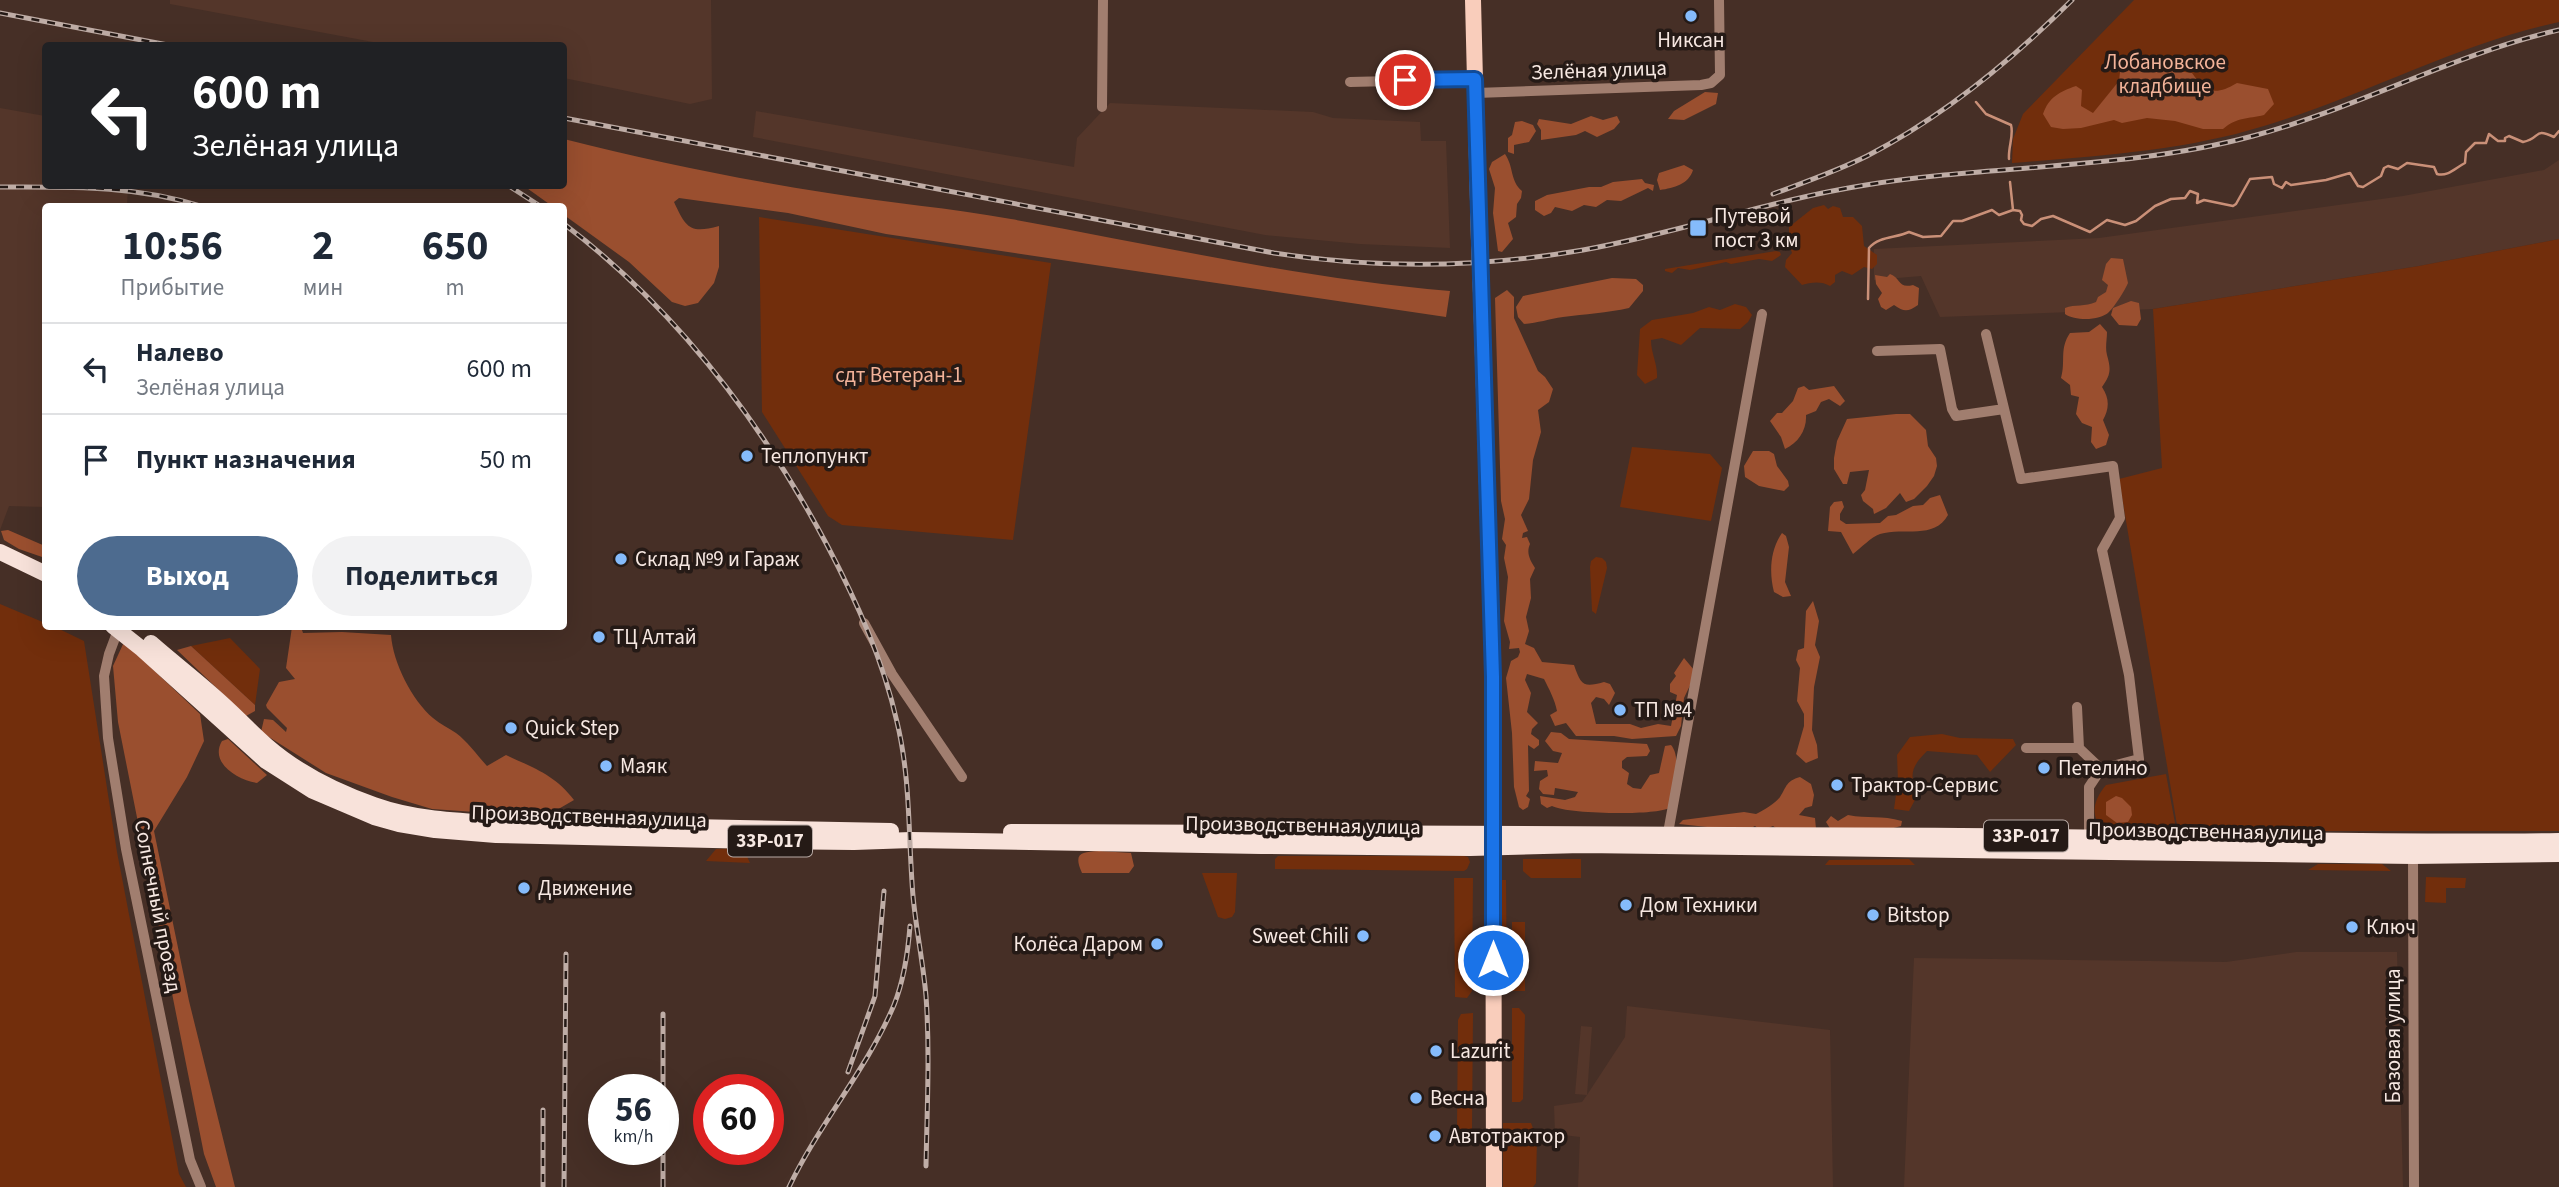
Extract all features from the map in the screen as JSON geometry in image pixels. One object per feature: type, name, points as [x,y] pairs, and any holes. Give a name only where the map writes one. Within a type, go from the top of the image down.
[{"type":"highway","points":[[0,552],[42,572]]},
{"type":"highway","points":[[0,563],[42,583]]},
{"type":"highway","name":"Производственная улица","points":[[123,630],[228,708],[269,748],[315,778],[376,806],[402,813],[461,821],[668,833],[756,835],[911,832],[1824,846],[2413,850],[2559,841]]},
{"type":"highway","name":"Производственная улица","points":[[1493,840],[1668,833],[2089,837],[2559,854]]},
{"type":"main road","points":[[1473,0],[1493,677],[1494,1187]]},
{"type":"street","points":[[1102,107],[1103,0]]},
{"type":"street","name":"Зелёная улица","points":[[1350,82],[1476,86],[1711,83],[1720,75],[1719,0]]},
{"type":"street","points":[[1668,833],[1762,314]]},
{"type":"street","points":[[1986,334],[2021,479],[2113,466],[2120,518],[2102,550],[2129,675],[2139,759],[2102,769],[2089,787],[2089,837]]},
{"type":"street","points":[[1877,351],[1940,349],[1952,409],[1956,416],[2004,409]]},
{"type":"street","points":[[864,623],[892,674],[962,777]]},
{"type":"street","name":"Солнечный проезд","points":[[119,630],[108,654],[104,676],[108,738],[125,849],[190,1160],[201,1187]]},
{"type":"street","points":[[2077,706],[2079,748]]},
{"type":"street","points":[[2026,748],[2079,748],[2102,769]]},
{"type":"street","name":"Базовая улица","points":[[2413,850],[2414,1187]]},
{"type":"shaded area","points":[[170,0],[711,0],[712,99],[690,104],[567,79],[567,42],[373,42],[170,4]]},
{"type":"shaded area","points":[[1110,103],[1313,112],[1333,118],[1420,122],[1421,141],[1446,141],[1450,248],[1360,244],[1265,235],[753,137],[756,111],[1074,167],[1077,138]]},
{"type":"shaded area","points":[[0,108],[42,115],[42,189],[128,189],[127,203],[42,203],[42,507],[9,506],[0,530]]},
{"type":"shaded area","points":[[2559,160],[2559,239],[2419,266],[2153,309],[1940,317],[1921,276],[1874,280],[1874,249],[2099,238],[2403,196],[2544,170]]},
{"type":"shaded area","points":[[2296,952],[2397,952],[2403,1187],[1904,1187],[1914,958],[2226,962]]},
{"type":"shaded area","points":[[1627,1006],[1830,1030],[1833,1187],[1578,1187],[1580,1137],[1555,1134],[1554,1106],[1582,1102],[1625,1037]]},
{"type":"shaded area","points":[[1581,1026],[1592,1027],[1587,1095],[1575,1094]]},
{"type":"green space","name":"Лобановское кладбище","points":[[2134,0],[2559,0],[2559,22],[2484,43],[2301,114],[2233,134],[2171,147],[2012,163],[2013,139],[2023,114]]},
{"type":"green space","points":[[2121,63],[2192,73],[2202,85],[2217,91],[2237,83],[2268,89],[2274,104],[2264,115],[2238,120],[2223,129],[2203,129],[2175,121],[2147,118],[2122,123],[2114,120],[2081,128],[2051,127],[2043,114],[2052,99],[2076,86],[2082,90],[2081,106],[2093,113],[2119,81]]},
{"type":"green space","points":[[1705,92],[1718,93],[1716,104],[1684,120],[1668,119],[1674,111]]},
{"type":"green space","points":[[1591,116],[1603,120],[1617,116],[1620,122],[1614,129],[1597,137],[1585,131],[1576,135],[1541,140],[1541,130],[1537,124],[1539,119],[1571,124]]},
{"type":"green space","points":[[1522,121],[1533,125],[1536,131],[1529,142],[1514,145],[1514,154],[1508,152],[1508,138],[1512,135],[1515,122]]},
{"type":"green space","points":[[567,140],[794,188],[988,215],[1285,270],[1450,291],[1446,317],[886,234],[788,213],[679,198],[674,202],[690,227],[701,229],[719,226],[719,267],[714,283],[698,303],[685,306],[672,302],[629,262],[567,217],[567,203],[548,203],[528,189],[567,189]]},
{"type":"green space","points":[[1505,154],[1516,183],[1522,191],[1516,217],[1508,223],[1513,239],[1502,252],[1498,251],[1493,213],[1495,188],[1489,169],[1492,162]]},
{"type":"green space","points":[[1684,165],[1693,170],[1688,179],[1676,186],[1660,190],[1657,180],[1659,173]]},
{"type":"green space","points":[[1642,179],[1645,183],[1654,185],[1653,191],[1648,188],[1621,201],[1607,200],[1596,207],[1584,205],[1572,211],[1555,207],[1551,213],[1544,216],[1535,210],[1535,201],[1547,195]]},
{"type":"green space","points":[[1824,205],[1828,209],[1833,206],[1840,208],[1843,217],[1853,217],[1862,226],[1864,246],[1877,255],[1877,264],[1872,269],[1864,267],[1852,275],[1842,271],[1835,275],[1835,282],[1830,286],[1816,282],[1802,285],[1785,267],[1786,260],[1792,253],[1789,227],[1813,208]]},
{"type":"green space","name":"сдт Ветеран-1","points":[[759,217],[1051,263],[1013,540],[842,525],[828,516],[762,412]]},
{"type":"green space","points":[[2559,239],[2559,831],[2178,831],[2119,479],[2162,468],[2153,309],[2419,266]]},
{"type":"green space","points":[[1776,251],[1781,255],[1772,261],[1759,259],[1731,264],[1726,262],[1690,270],[1678,268],[1672,273],[1665,271],[1665,269]]},
{"type":"green space","points":[[2111,258],[2123,259],[2128,283],[2111,309],[2105,315],[2087,319],[2065,314],[2065,308],[2096,302],[2098,297],[2106,292],[2108,285],[2102,280],[2106,264]]},
{"type":"green space","points":[[1890,274],[1905,286],[1913,285],[1919,288],[1918,305],[1906,310],[1894,305],[1886,310],[1881,307],[1878,299],[1882,293],[1876,284],[1875,275],[1887,277]]},
{"type":"green space","points":[[1612,278],[1636,279],[1643,285],[1643,291],[1629,308],[1524,324],[1518,317],[1516,307],[1523,296]]},
{"type":"green space","points":[[1507,290],[1514,297],[1514,318],[1538,371],[1553,389],[1549,402],[1538,410],[1541,432],[1533,460],[1529,499],[1521,515],[1528,531],[1523,533],[1522,538],[1527,537],[1530,544],[1529,556],[1535,568],[1530,579],[1531,598],[1526,617],[1529,631],[1525,644],[1534,648],[1542,662],[1574,665],[1581,681],[1587,685],[1604,682],[1610,684],[1615,693],[1609,705],[1604,699],[1596,697],[1591,703],[1596,724],[1630,724],[1641,728],[1658,724],[1671,726],[1677,695],[1670,692],[1670,684],[1676,676],[1674,673],[1684,658],[1694,670],[1694,677],[1684,698],[1681,726],[1676,736],[1632,739],[1576,736],[1566,723],[1555,726],[1550,715],[1557,711],[1544,679],[1527,674],[1525,680],[1531,693],[1527,712],[1538,723],[1531,734],[1539,740],[1539,745],[1534,749],[1528,745],[1529,791],[1526,796],[1530,799],[1528,807],[1523,810],[1519,807],[1514,787],[1506,678],[1511,661],[1518,657],[1520,652],[1519,648],[1509,649],[1510,642],[1504,621],[1508,577],[1504,558],[1506,545],[1502,539],[1505,519],[1501,501],[1495,298]]},
{"type":"green space","points":[[2131,301],[2139,303],[2141,319],[2137,326],[2119,325],[2111,315],[2113,308]]},
{"type":"green space","points":[[1735,304],[1746,307],[1752,315],[1740,329],[1700,328],[1681,345],[1662,338],[1651,340],[1657,378],[1645,384],[1637,375],[1640,329],[1652,320],[1693,313],[1709,307],[1720,310]]},
{"type":"green space","points":[[2100,324],[2107,332],[2109,372],[2102,387],[2108,404],[2103,420],[2109,435],[2106,445],[2096,449],[2091,442],[2092,427],[2082,423],[2076,414],[2079,397],[2071,395],[2070,385],[2061,378],[2065,344],[2070,333],[2089,332]]},
{"type":"green space","points":[[1804,386],[1809,390],[1834,386],[1845,401],[1840,406],[1829,399],[1821,402],[1816,411],[1806,415],[1805,426],[1798,440],[1785,449],[1781,437],[1770,421],[1777,413],[1782,413],[1793,401],[1798,388]]},
{"type":"green space","points":[[1910,414],[1926,430],[1928,446],[1936,458],[1937,466],[1934,476],[1914,499],[1906,502],[1900,493],[1886,508],[1874,514],[1861,495],[1865,490],[1869,470],[1850,472],[1847,484],[1843,484],[1834,469],[1837,441],[1847,419]]},
{"type":"green space","points":[[1632,447],[1710,454],[1722,468],[1711,521],[1620,507]]},
{"type":"green space","points":[[1753,451],[1769,451],[1774,454],[1777,466],[1788,481],[1789,486],[1784,491],[1759,486],[1745,477],[1744,466]]},
{"type":"green space","points":[[1940,495],[1948,515],[1935,528],[1880,534],[1853,554],[1841,532],[1828,531],[1830,507],[1834,502],[1842,501],[1844,507],[1840,520],[1846,524],[1880,523],[1888,516],[1923,505],[1930,498]]},
{"type":"green space","points":[[8,530],[42,545],[42,557],[19,549],[4,540],[1,531]]},
{"type":"green space","points":[[1782,533],[1786,536],[1789,547],[1785,582],[1791,596],[1783,597],[1774,592],[1771,577],[1773,554]]},
{"type":"green space","points":[[1596,557],[1606,562],[1607,568],[1596,614],[1592,611],[1590,567],[1591,561]]},
{"type":"green space","points":[[1813,601],[1819,621],[1815,645],[1820,657],[1814,687],[1812,730],[1818,758],[1806,763],[1796,754],[1804,726],[1804,714],[1797,701],[1800,668],[1796,660],[1798,650],[1804,648],[1806,611]]},
{"type":"green space","points":[[0,604],[42,622],[42,630],[61,630],[84,641],[117,852],[179,1174],[186,1187],[0,1187]]},
{"type":"green space","points":[[292,630],[302,630],[303,633],[391,635],[395,657],[405,680],[433,718],[468,744],[487,766],[506,755],[552,778],[574,800],[555,811],[534,813],[504,814],[432,809],[326,773],[261,732],[264,719],[273,720],[286,732],[287,728],[266,705],[279,682],[295,679],[286,668]]},
{"type":"green space","points":[[230,638],[260,669],[255,705],[191,646]]},
{"type":"green space","points":[[124,642],[200,714],[204,741],[187,777],[154,831],[189,1001],[235,1187],[216,1187],[204,1154],[118,722],[113,666]]},
{"type":"green space","points":[[191,646],[255,705],[255,711],[246,716],[177,650]]},
{"type":"green space","points":[[1551,732],[1561,733],[1569,739],[1647,744],[1650,751],[1647,756],[1627,757],[1622,761],[1622,768],[1629,773],[1627,784],[1641,789],[1650,775],[1659,773],[1665,746],[1671,745],[1676,767],[1669,808],[1660,811],[1610,813],[1574,811],[1552,806],[1547,808],[1541,804],[1540,796],[1565,800],[1575,797],[1578,792],[1555,788],[1554,795],[1543,794],[1539,789],[1540,781],[1548,776],[1547,770],[1534,771],[1535,761],[1558,763],[1562,753],[1553,751],[1545,741]]},
{"type":"green space","points":[[1942,734],[1960,738],[2013,739],[2016,745],[1990,772],[1977,755],[1927,751],[1914,767],[1916,798],[1909,811],[1894,809],[1898,781],[1897,755],[1910,737]]},
{"type":"green space","points":[[228,739],[267,775],[257,783],[228,769],[222,763],[219,749],[222,741]]},
{"type":"green space","points":[[2166,774],[2177,834],[2105,833],[2097,821],[2095,809],[2098,797],[2106,785]]},
{"type":"green space","points":[[1800,777],[1811,784],[1814,795],[1812,806],[1805,808],[1799,815],[1815,818],[1816,829],[1782,832],[1773,826],[1761,831],[1755,826],[1745,831],[1679,824],[1683,820],[1744,812],[1756,814],[1775,802],[1789,782]]},
{"type":"green space","points":[[2116,796],[2131,807],[2132,815],[2128,822],[2117,823],[2106,815],[2106,802]]},
{"type":"green space","points":[[1848,815],[1902,821],[1901,826],[1886,830],[1831,830],[1826,822],[1831,816],[1838,821]]},
{"type":"green space","points":[[739,848],[745,852],[750,863],[706,861],[716,849]]},
{"type":"green space","points":[[1099,851],[1131,853],[1134,866],[1129,873],[1082,873],[1078,861],[1080,855]]},
{"type":"green space","points":[[1278,856],[1464,856],[1468,857],[1470,862],[1464,871],[1275,869],[1275,859]]},
{"type":"green space","points":[[1523,859],[1581,859],[1581,878],[1531,878],[1523,871]]},
{"type":"green space","points":[[1909,859],[1915,865],[1825,865],[1829,860]]},
{"type":"green space","points":[[2318,864],[2382,864],[2391,871],[2308,870]]},
{"type":"green space","points":[[1202,873],[1237,873],[1235,912],[1232,917],[1218,917]]},
{"type":"green space","points":[[2426,877],[2466,878],[2465,888],[2446,888],[2446,903],[2425,902]]},
{"type":"green space","points":[[1454,878],[1473,878],[1472,991],[1467,998],[1455,997]]},
{"type":"green space","points":[[1500,880],[1506,880],[1507,994],[1500,988]]},
{"type":"green space","points":[[1512,922],[1525,922],[1525,991],[1512,991]]},
{"type":"green space","points":[[1512,1008],[1519,1008],[1525,1015],[1523,1099],[1520,1102],[1512,1102]]},
{"type":"green space","points":[[1473,1013],[1472,1130],[1457,1130],[1458,1020],[1461,1014]]},
{"type":"green space","points":[[1503,1123],[1531,1123],[1537,1139],[1536,1183],[1533,1187],[1503,1187]]},
{"type":"waterway","points":[[1976,102],[1986,114],[2011,125],[2009,159]]},
{"type":"waterway","points":[[1868,299],[1869,248],[1873,244],[1909,232],[1923,237],[1941,236],[1953,221],[1962,221],[1992,210],[1999,215],[2013,210],[2020,211],[2024,224],[2032,226],[2041,219],[2053,216],[2090,232],[2107,220],[2125,225],[2136,221],[2155,206],[2171,199],[2185,198],[2190,191],[2198,194],[2197,203],[2204,200],[2233,206],[2250,179],[2272,177],[2274,184],[2282,188],[2286,182],[2291,185],[2350,173],[2358,186],[2363,187],[2381,176],[2384,168],[2388,166],[2398,169],[2407,163],[2434,167],[2437,174],[2445,174],[2465,163],[2466,152],[2475,143],[2486,143],[2489,134],[2498,141],[2505,141],[2509,136],[2523,142],[2540,133],[2554,137],[2559,131]]},
{"type":"waterway","points":[[2010,182],[2013,210]]},
{"type":"railway","points":[[1773,194],[1856,161],[1923,123],[2001,66],[2072,0]]},
{"type":"railway","points":[[0,13],[152,42]]},
{"type":"railway","points":[[567,119],[1274,253],[1351,262],[1467,263],[1544,256],[1619,243],[1795,199],[1866,185],[1963,173],[2109,161],[2205,147],[2292,124],[2481,53],[2559,30]]},
{"type":"railway","points":[[0,187],[42,187]]},
{"type":"railway","points":[[101,189],[151,194],[190,203]]},
{"type":"railway","points":[[514,189],[535,203]]},
{"type":"railway","points":[[567,226],[605,257],[679,330],[744,411],[774,454],[827,545],[877,654],[902,744],[907,787],[913,896],[927,1017],[926,1166]]},
{"type":"railway","points":[[848,1072],[875,996],[884,891]]},
{"type":"railway","points":[[789,1187],[883,1029],[900,986],[910,926]]},
{"type":"railway","points":[[564,1187],[566,954]]},
{"type":"railway","points":[[663,1014],[663,1074]]},
{"type":"railway","points":[[543,1110],[543,1187]]},
{"type":"railway","points":[[663,1165],[663,1187]]},
{"type":"place","name":"Никсан","points":[[1691,16]]},
{"type":"place","name":"Путевой пост 3 км","points":[[1698,228]]},
{"type":"place","name":"Теплопункт","points":[[747,456]]},
{"type":"place","name":"Склад №9 и Гараж","points":[[621,559]]},
{"type":"place","name":"ТЦ Алтай","points":[[599,637]]},
{"type":"place","name":"ТП №4","points":[[1620,710]]},
{"type":"place","name":"Quick Step","points":[[511,728]]},
{"type":"place","name":"Маяк","points":[[606,766]]},
{"type":"place","name":"Петелино","points":[[2044,768]]},
{"type":"place","name":"Трактор-Сервис","points":[[1837,785]]},
{"type":"place","name":"Движение","points":[[524,888]]},
{"type":"place","name":"Дом Техники","points":[[1626,905]]},
{"type":"place","name":"Bitstop","points":[[1873,915]]},
{"type":"place","name":"Ключ","points":[[2352,927]]},
{"type":"place","name":"Sweet Chili","points":[[1363,936]]},
{"type":"place","name":"Колёса Даром","points":[[1157,944]]},
{"type":"place","name":"Lazurit","points":[[1436,1051]]},
{"type":"place","name":"Весна","points":[[1416,1098]]},
{"type":"place","name":"Автотрактор","points":[[1435,1136]]},
{"type":"route","points":[[1405,80],[1475,79],[1493,677],[1493,960]]}]
